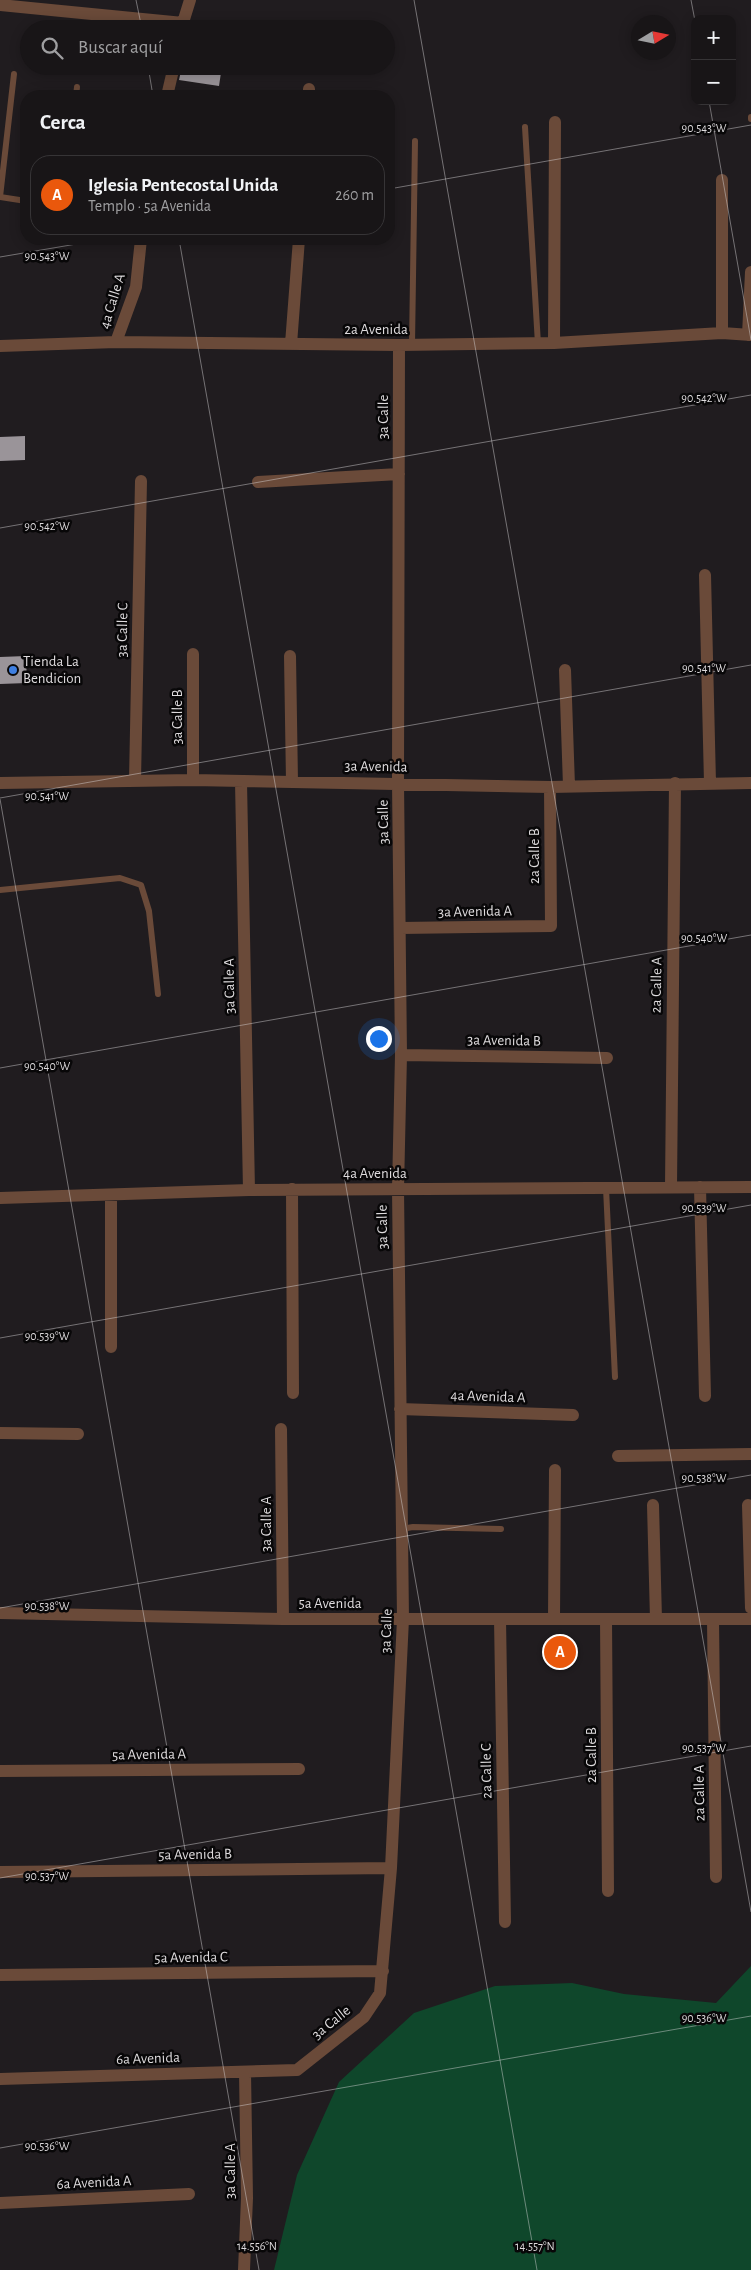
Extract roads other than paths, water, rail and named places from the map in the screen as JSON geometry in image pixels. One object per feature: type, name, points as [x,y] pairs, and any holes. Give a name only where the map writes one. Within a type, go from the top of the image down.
[{"type":"street","points":[[184,20],[190,0]]},
{"type":"street","points":[[0,5],[130,20]]},
{"type":"street","points":[[169,90],[172,75]]},
{"type":"street","points":[[554,343],[555,122]]},
{"type":"street","points":[[722,180],[722,333]]},
{"type":"street","name":"4a Calle A","points":[[116,342],[136,287],[140,245]]},
{"type":"street","points":[[291,344],[299,245]]},
{"type":"street","points":[[749,335],[751,272]]},
{"type":"street","name":"2a Avenida","points":[[0,346],[116,342],[405,345],[538,344],[722,333],[749,335]]},
{"type":"street","name":"3a Calle","points":[[297,2070],[364,2018],[380,1993],[391,1868],[403,1619],[398,1189],[401,1055],[398,782],[399,474],[405,345]]},
{"type":"street","points":[[258,482],[399,474]]},
{"type":"street","name":"3a Calle C","points":[[135,780],[141,481]]},
{"type":"street","points":[[705,575],[710,783]]},
{"type":"street","name":"3a Calle B","points":[[193,654],[193,780]]},
{"type":"street","points":[[290,656],[292,782]]},
{"type":"street","points":[[565,670],[569,786]]},
{"type":"street","name":"3a Avenida","points":[[0,783],[135,780],[398,782],[550,786],[751,783]]},
{"type":"street","name":"3a Calle A","points":[[240,782],[249,1190]]},
{"type":"street","name":"2a Calle A","points":[[671,1187],[675,783]]},
{"type":"street","name":"2a Calle B","points":[[550,786],[551,926]]},
{"type":"street","name":"3a Avenida A","points":[[400,928],[551,926]]},
{"type":"street","name":"3a Avenida B","points":[[401,1055],[608,1058]]},
{"type":"street","points":[[700,1187],[705,1396]]},
{"type":"street","name":"4a Avenida","points":[[0,1198],[249,1190],[751,1187]]},
{"type":"street","points":[[292,1190],[293,1393]]},
{"type":"street","points":[[110,1347],[111,1195]]},
{"type":"street","name":"4a Avenida A","points":[[400,1409],[573,1415]]},
{"type":"street","name":"3a Calle A","points":[[281,1430],[283,1619]]},
{"type":"street","points":[[0,1433],[78,1434]]},
{"type":"street","points":[[618,1456],[751,1454]]},
{"type":"street","points":[[554,1619],[555,1470]]},
{"type":"street","points":[[653,1505],[656,1619]]},
{"type":"street","points":[[748,1505],[751,1608]]},
{"type":"street","name":"5a Avenida","points":[[0,1613],[283,1619],[751,1619]]},
{"type":"street","name":"2a Calle C","points":[[500,1619],[505,1922]]},
{"type":"street","name":"2a Calle B","points":[[606,1619],[608,1891]]},
{"type":"street","name":"2a Calle A","points":[[713,1619],[716,1877]]},
{"type":"street","name":"5a Avenida A","points":[[0,1771],[299,1768]]},
{"type":"street","name":"5a Avenida B","points":[[0,1872],[391,1868]]},
{"type":"street","name":"5a Avenida C","points":[[0,1975],[383,1971]]},
{"type":"street","name":"6a Avenida","points":[[0,2079],[297,2070]]},
{"type":"street","name":"3a Calle A","points":[[244,2270],[247,2198],[245,2072]]},
{"type":"street","name":"6a Avenida A","points":[[0,2202],[189,2194]]},
{"type":"lane","points":[[14,74],[0,197],[20,200]]},
{"type":"lane","points":[[525,127],[538,344]]},
{"type":"lane","points":[[405,345],[415,140]]},
{"type":"lane","points":[[0,890],[120,878],[141,885],[149,911],[158,994]]},
{"type":"lane","points":[[606,1188],[615,1377]]},
{"type":"lane","points":[[401,1529],[413,1527],[501,1529]]},
{"type":"place","name":"Tienda La Bendicion","points":[[13,670]]},
{"type":"place","name":"Iglesia Pentecostal Unida","points":[[560,1652]]}]
